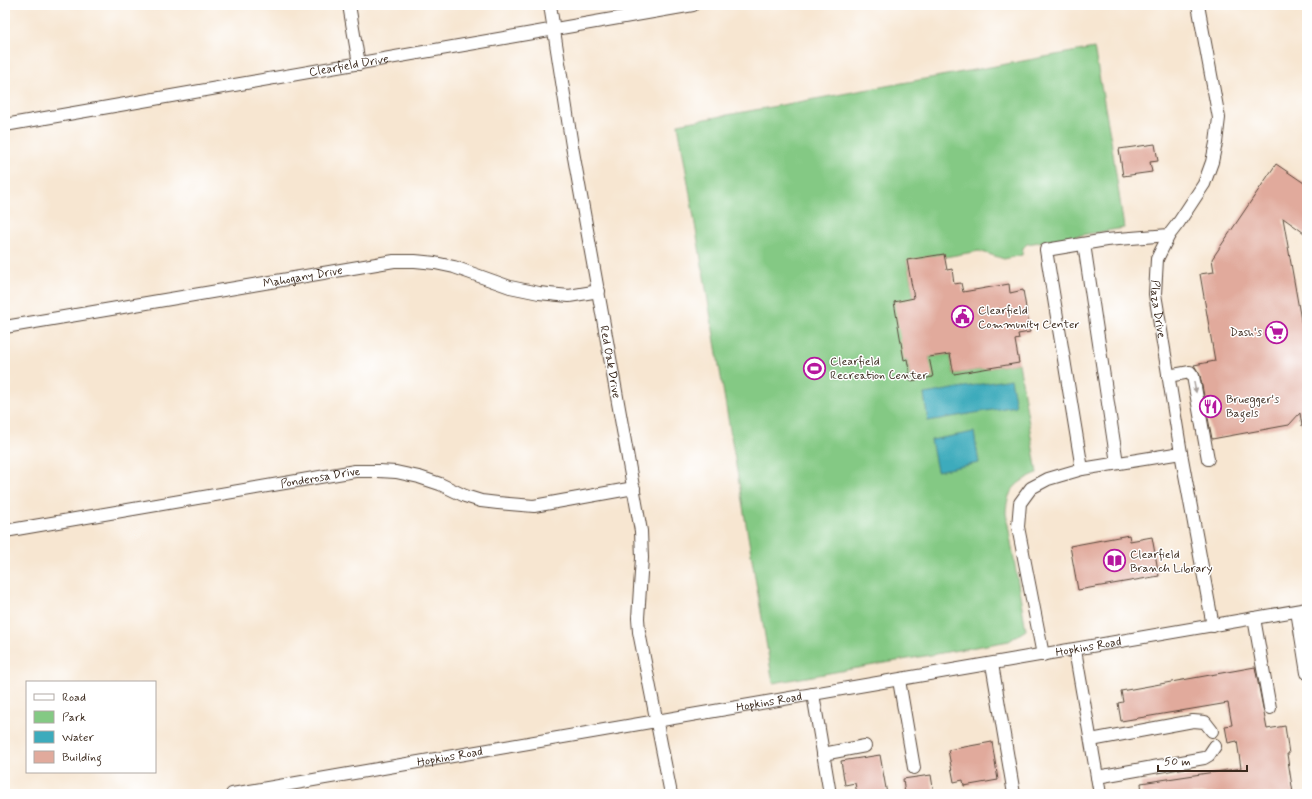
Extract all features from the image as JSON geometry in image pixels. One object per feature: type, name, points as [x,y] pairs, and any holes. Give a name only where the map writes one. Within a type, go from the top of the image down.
[{"type":"street","points":[[349,5],[360,64]]},
{"type":"street","name":"Red Oak Drive","points":[[550,5],[572,146],[641,531],[642,558],[638,618],[639,632],[671,794]]},
{"type":"street","name":"Clearfield Drive","points":[[5,125],[693,5]]},
{"type":"street","name":"Plaza Drive","points":[[1198,5],[1219,118],[1216,143],[1212,162],[1204,184],[1179,222],[1168,235],[1157,259],[1155,294],[1181,453],[1213,626]]},
{"type":"street","points":[[1082,469],[1046,250],[1106,240],[1168,235]]},
{"type":"street","points":[[1084,244],[1117,463]]},
{"type":"street","name":"Mahogany Drive","points":[[5,328],[394,261],[435,263],[510,287],[539,293],[569,296],[599,291]]},
{"type":"street","points":[[1168,376],[1190,372],[1193,376],[1208,459]]},
{"type":"street","points":[[1043,655],[1018,527],[1020,502],[1031,488],[1048,479],[1082,469],[1181,453]]},
{"type":"street","name":"Ponderosa Drive","points":[[5,531],[355,471],[378,470],[419,476],[465,496],[481,501],[534,506],[634,488]]},
{"type":"street","points":[[1302,610],[1307,673]]},
{"type":"street","name":"Hopkins Road","points":[[232,794],[1302,610]]},
{"type":"street","points":[[1254,618],[1270,708]]},
{"type":"street","points":[[1075,650],[1100,794]]},
{"type":"street","points":[[992,664],[1014,794]]},
{"type":"street","points":[[899,680],[914,768]]},
{"type":"street","points":[[813,694],[830,794]]},
{"type":"street","points":[[1091,740],[1193,721],[1205,722],[1212,731]]},
{"type":"street","points":[[823,754],[865,746]]},
{"type":"street","points":[[1097,777],[1204,758],[1209,755],[1215,746]]},
{"type":"green space","name":"Clearfield Recreation Center","points":[[1094,48],[1111,140],[1124,228],[1027,244],[1023,248],[1022,255],[1004,259],[979,251],[945,257],[944,254],[907,261],[914,298],[904,360],[907,359],[911,381],[932,377],[929,357],[950,354],[954,374],[1019,363],[1037,473],[1014,487],[1008,498],[1006,513],[1026,630],[1009,641],[773,683],[678,124]]},
{"type":"water","points":[[1011,379],[1016,406],[928,421],[924,394]]},
{"type":"water","points":[[974,432],[979,463],[937,471],[931,440]]},
{"type":"building","points":[[1155,144],[1158,161],[1150,162],[1152,172],[1123,176],[1119,149]]},
{"type":"building","points":[[1276,164],[1307,185],[1307,235],[1283,218],[1305,343],[1307,343],[1307,426],[1302,426],[1300,413],[1289,425],[1212,439],[1200,375],[1194,365],[1215,361],[1200,274],[1214,272],[1212,259]]},
{"type":"building","name":"Clearfield Community Center","points":[[944,254],[947,270],[952,269],[954,284],[961,283],[963,292],[1009,284],[1010,293],[1023,290],[1030,332],[1018,334],[1019,339],[1015,340],[1019,363],[954,374],[950,354],[929,357],[933,377],[911,381],[907,359],[904,360],[894,302],[914,298],[907,260]]},
{"type":"building","name":"Clearfield Branch Library","points":[[1129,535],[1130,541],[1152,537],[1159,576],[1078,590],[1070,546]]},
{"type":"building","points":[[1255,667],[1267,729],[1285,726],[1289,754],[1287,754],[1293,793],[1142,794],[1141,783],[1241,768],[1237,741],[1228,743],[1225,726],[1232,725],[1228,703],[1121,721],[1118,703],[1123,702],[1121,691]]},
{"type":"building","points":[[992,742],[998,780],[964,786],[963,780],[954,782],[948,750]]},
{"type":"building","points":[[880,755],[887,794],[857,794],[855,783],[845,785],[841,761]]},
{"type":"building","points":[[931,775],[934,794],[905,794],[903,779]]},
{"type":"place","name":"Clearfield Community Center","points":[[962,317]]},
{"type":"place","name":"Dash's","points":[[1277,332]]},
{"type":"place","name":"Clearfield Recreation Center","points":[[814,368]]},
{"type":"place","name":"Bruegger's Bagels","points":[[1210,406]]},
{"type":"place","name":"Clearfield Branch Library","points":[[1115,561]]}]
